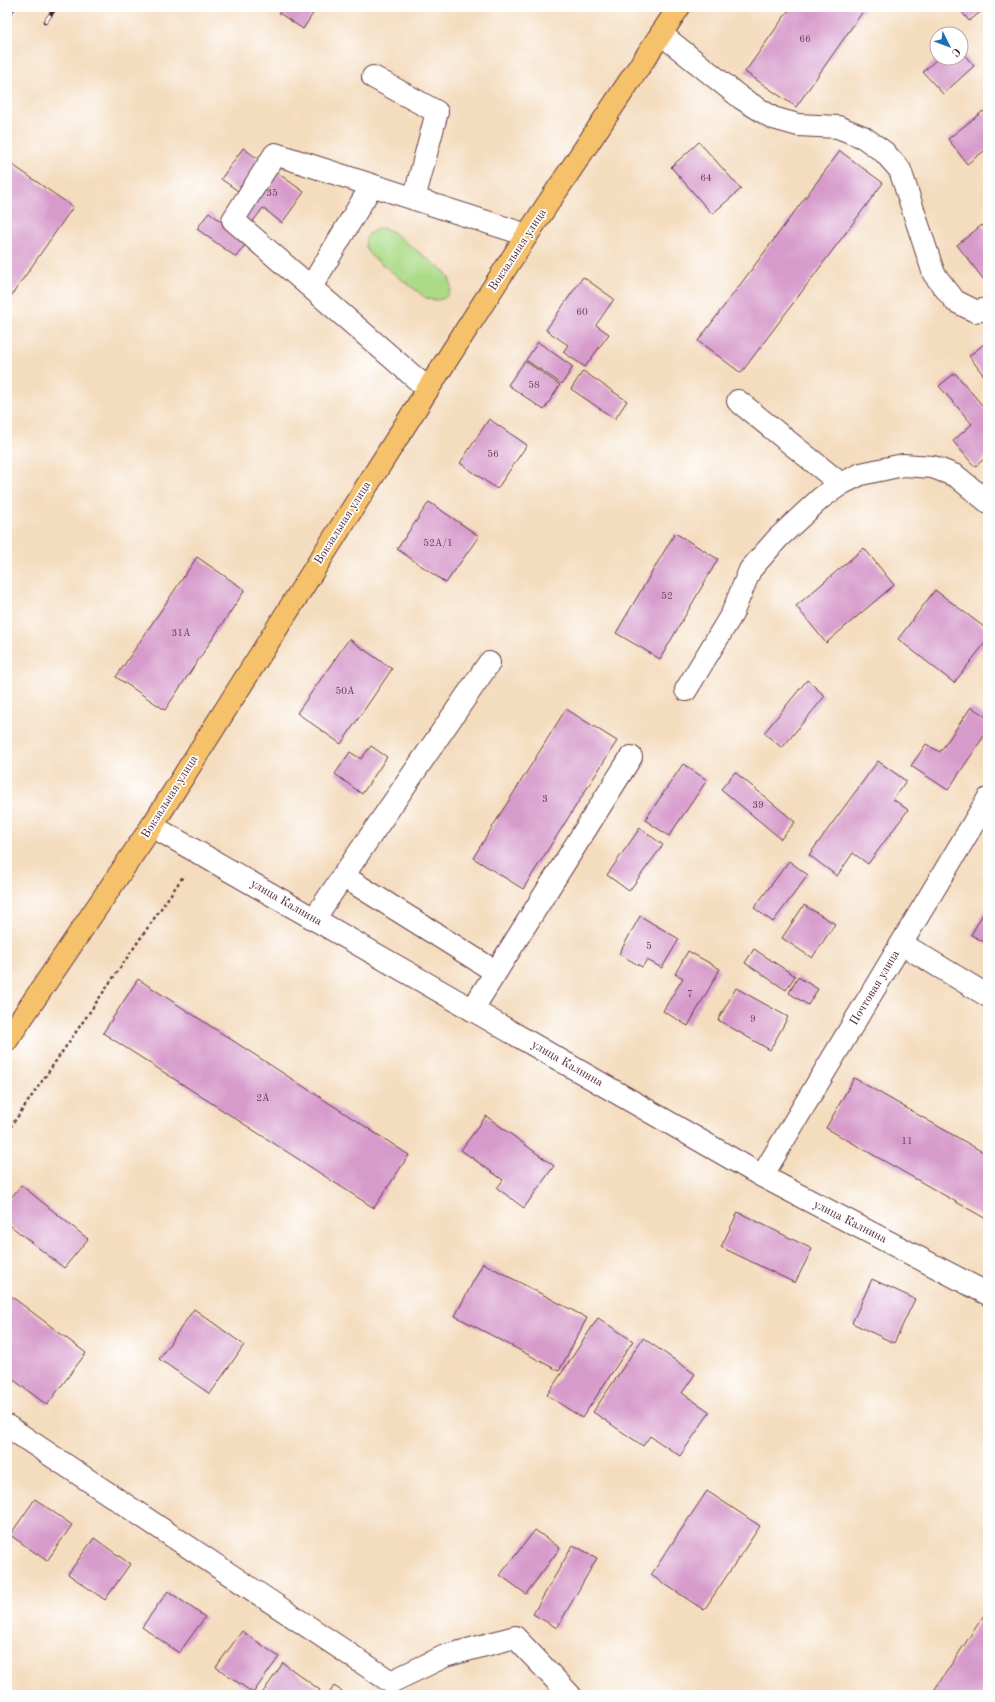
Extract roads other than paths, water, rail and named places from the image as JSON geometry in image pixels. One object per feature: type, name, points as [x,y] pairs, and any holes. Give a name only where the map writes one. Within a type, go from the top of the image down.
[{"type":"main road","name":"Вокзальная улица","points":[[7,1040],[152,826],[527,235],[680,7]]},
{"type":"street","points":[[661,34],[741,98],[773,118],[798,125],[838,127],[863,137],[884,152],[900,170],[934,274],[955,301],[975,311],[988,309]]},
{"type":"street","points":[[373,77],[437,112],[414,199]]},
{"type":"street","points":[[428,389],[233,220],[275,154],[527,235]]},
{"type":"street","points":[[311,287],[372,185]]},
{"type":"street","points":[[738,401],[841,484]]},
{"type":"street","points":[[686,690],[732,614],[750,570],[778,538],[821,498],[841,484],[861,474],[903,465],[932,467],[956,476],[988,502]]},
{"type":"street","points":[[314,919],[488,663]]},
{"type":"street","points":[[472,1010],[631,756]]},
{"type":"street","name":"Почтовая улица","points":[[762,1176],[988,799]]},
{"type":"street","name":"улица Калнина","points":[[152,826],[762,1176],[988,1294]]},
{"type":"street","points":[[343,876],[496,972]]},
{"type":"street","points":[[902,944],[988,996]]},
{"type":"street","points":[[7,1426],[387,1689],[445,1656],[515,1637],[570,1695]]},
{"type":"railway","points":[[7,17],[14,7]]},
{"type":"railway","points":[[45,22],[56,7]]}]
